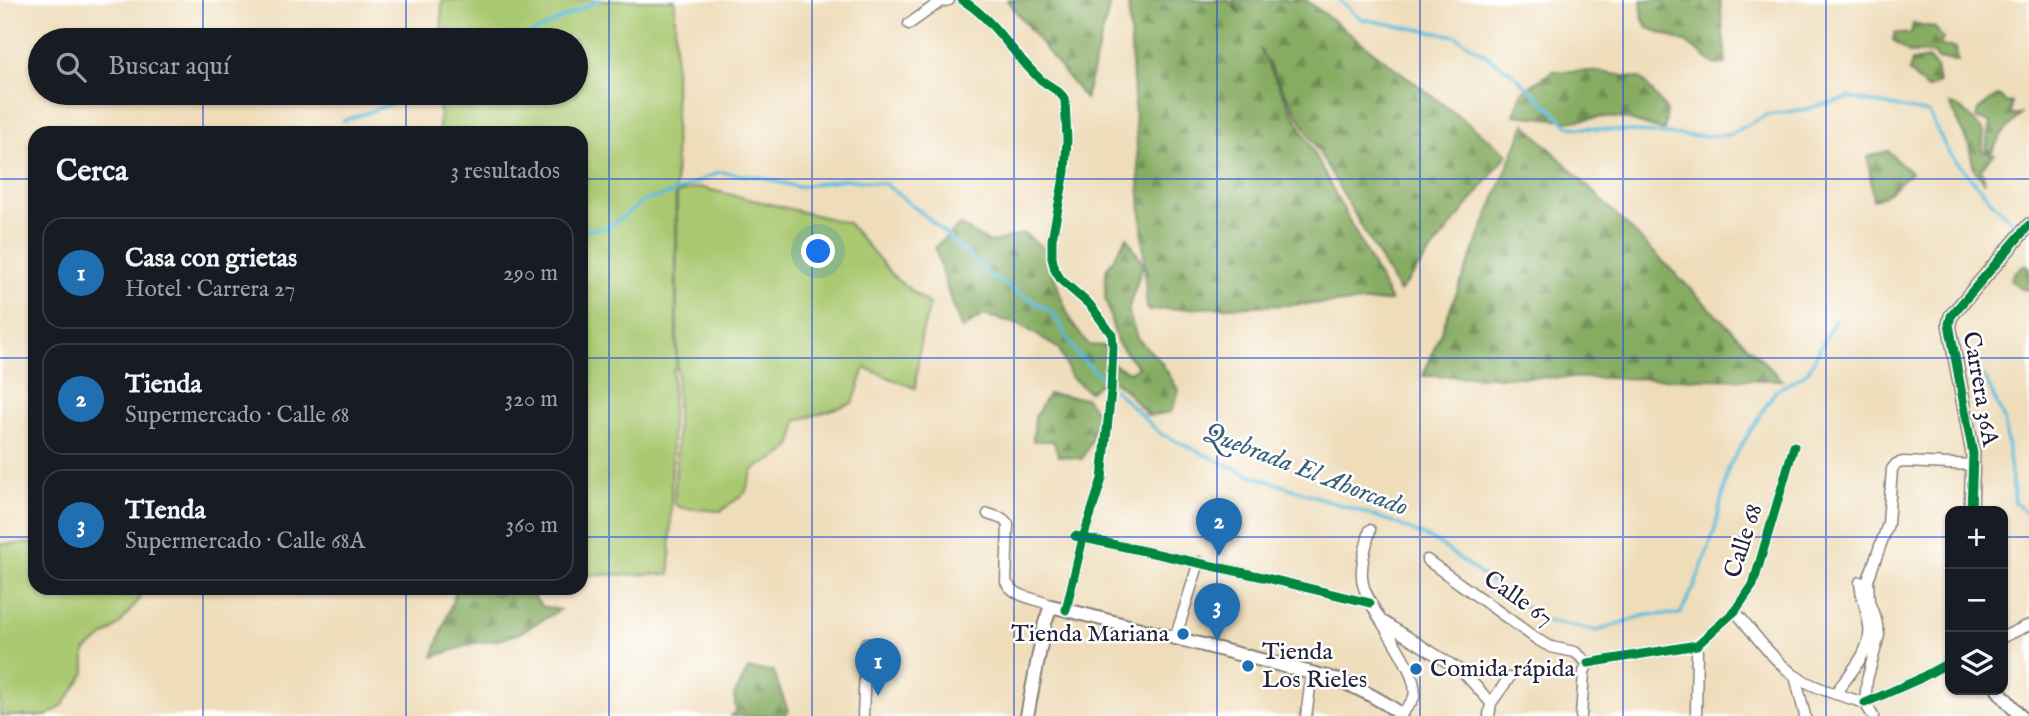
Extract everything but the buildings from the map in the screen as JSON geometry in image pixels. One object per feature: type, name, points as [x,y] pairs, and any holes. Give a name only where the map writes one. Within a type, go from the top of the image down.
[{"type":"street","points":[[909,24],[940,2],[949,0]]},
{"type":"street","points":[[962,0],[973,6],[1028,69],[1062,94],[1065,100],[1068,140],[1065,172],[1052,239],[1052,258],[1060,280],[1090,305],[1112,335],[1111,391],[1102,479],[1079,537],[1066,610]]},
{"type":"street","name":"Carrera 36A","points":[[1971,506],[1974,465],[1967,412],[1949,324],[1951,316],[2029,225]]},
{"type":"street","name":"Calle 68","points":[[1697,645],[1735,611],[1753,584],[1794,446]]},
{"type":"street","points":[[1873,716],[1865,703],[1867,680],[1879,635],[1870,602],[1868,580],[1888,524],[1892,469],[1903,462],[1974,465]]},
{"type":"street","points":[[988,514],[1003,519],[1008,524],[1006,582],[1010,589],[1027,598],[1335,679],[1384,701],[1400,715],[1414,696],[1414,683],[1406,664],[1370,603],[1363,583],[1362,569],[1370,530]]},
{"type":"street","points":[[1079,537],[1199,562],[1370,603]]},
{"type":"street","name":"Calle 67","points":[[1427,560],[1538,640],[1551,647],[1575,652],[1588,663]]},
{"type":"street","points":[[1175,639],[1199,562]]},
{"type":"street","points":[[1835,694],[1861,657],[1870,638],[1860,582]]},
{"type":"street","points":[[1027,716],[1045,623],[1051,606]]},
{"type":"street","points":[[1735,611],[1795,676],[1835,694],[1865,703],[1945,665]]},
{"type":"street","points":[[1380,620],[1463,672],[1491,704]]},
{"type":"street","points":[[2008,635],[2029,625]]},
{"type":"street","points":[[863,716],[866,643]]},
{"type":"street","points":[[1581,716],[1584,672],[1588,663],[1697,645],[1696,716]]},
{"type":"street","points":[[1306,716],[1312,673]]},
{"type":"street","points":[[1795,676],[1805,716]]},
{"type":"street","points":[[1489,716],[1491,704],[1509,678]]},
{"type":"street","points":[[2002,695],[2020,716]]},
{"type":"green space","points":[[442,0],[675,0],[676,369],[673,369],[670,574],[588,575],[588,126],[439,126],[440,105],[588,105],[588,28],[441,28]]},
{"type":"green space","points":[[1007,0],[1111,0],[1085,99]]},
{"type":"green space","points":[[1128,0],[1229,0],[1240,15],[1233,0],[1306,0],[1508,154],[1399,292],[1260,49],[1391,301],[1147,310]]},
{"type":"green space","points":[[1641,0],[1720,0],[1726,64],[1715,65],[1687,43],[1648,28],[1643,20]]},
{"type":"green space","points":[[1913,23],[1935,28],[1943,38],[1940,46],[1956,48],[1958,61],[1937,59],[1936,54],[1925,52],[1909,53],[1893,40],[1895,33],[1911,33]]},
{"type":"green space","points":[[1928,58],[1936,67],[1939,83],[1927,89],[1909,72],[1912,61]]},
{"type":"green space","points":[[1553,71],[1594,71],[1642,79],[1667,111],[1664,131],[1626,119],[1602,117],[1573,121],[1514,115],[1523,91]]},
{"type":"green space","points":[[1998,95],[2006,103],[2012,102],[2011,114],[2021,114],[2002,134],[1992,151],[1986,150],[1991,123],[1976,118],[1978,110]]},
{"type":"green space","points":[[1950,105],[1961,108],[1984,132],[1982,151],[1994,154],[1981,168],[1985,183],[1974,169],[1968,142]]},
{"type":"green space","points":[[1525,124],[1782,380],[1423,376]]},
{"type":"green space","points":[[1888,151],[1911,173],[1884,196],[1873,200],[1868,157]]},
{"type":"green space","points":[[699,187],[848,223],[896,279],[930,305],[921,336],[915,388],[865,368],[853,403],[796,421],[793,441],[789,448],[753,470],[745,493],[721,511],[682,508],[674,504],[677,444],[677,193]]},
{"type":"green space","points":[[960,225],[990,243],[1024,233],[1047,251],[1071,321],[1089,345],[1105,346],[1109,362],[1129,372],[1138,367],[1117,342],[1105,297],[1106,270],[1127,237],[1143,264],[1128,310],[1137,338],[1161,362],[1179,391],[1171,412],[1148,416],[1125,390],[1108,377],[1089,392],[1071,377],[1059,349],[1019,324],[983,315],[962,329],[935,247]]},
{"type":"green space","points":[[2026,264],[2029,267],[2029,290],[2022,289],[2010,280],[2014,273]]},
{"type":"green space","points":[[1048,394],[1086,398],[1097,413],[1091,442],[1082,459],[1059,456],[1053,441],[1033,441],[1035,417]]},
{"type":"green space","points":[[28,543],[28,595],[142,595],[120,624],[85,651],[85,673],[63,705],[47,716],[0,716],[0,544]]},
{"type":"green space","points":[[455,595],[533,595],[541,606],[560,610],[517,634],[474,643],[433,657]]},
{"type":"green space","points":[[748,669],[773,671],[788,711],[785,716],[730,716],[736,711],[734,696]]},
{"type":"waterway","points":[[543,28],[599,0]]},
{"type":"waterway","points":[[1339,0],[1361,19],[1456,36],[1511,72],[1570,127],[1693,136],[1729,135],[1766,115],[1850,98],[1929,113],[1948,152],[1995,205],[2012,222],[2023,227]]},
{"type":"waterway","points":[[343,121],[388,105]]},
{"type":"waterway","name":"Quebrada El Ahorcado","points":[[588,230],[609,227],[644,201],[675,192],[719,172],[759,177],[797,187],[845,179],[885,184],[927,217],[993,278],[1052,312],[1076,353],[1108,384]]},
{"type":"waterway","name":"Quebrada El Ahorcado","points":[[1114,389],[1161,434],[1247,474],[1393,522],[1437,542],[1544,621],[1597,631],[1646,615],[1680,614],[1695,585],[1714,533],[1729,466],[1775,391],[1807,373],[1835,320]]},
{"type":"waterway","name":"Quebrada El Ahorcado","points":[[1984,376],[2004,419],[2015,502],[2029,517]]},
{"type":"cycle path","points":[[962,0],[984,17],[1030,69],[1065,100],[1065,172],[1052,239],[1052,258],[1061,280],[1090,305],[1112,335],[1111,391],[1102,479],[1083,538],[1066,610]]},
{"type":"cycle path","points":[[1971,506],[1973,454],[1949,324],[1951,316],[2029,225]]},
{"type":"cycle path","points":[[1588,663],[1697,645],[1735,611],[1753,585],[1794,446]]},
{"type":"cycle path","points":[[1075,536],[1370,603]]},
{"type":"cycle path","points":[[1865,703],[1945,665]]},
{"type":"place","name":"Tienda","points":[[1219,556]]},
{"type":"place","name":"Tienda Mariana","points":[[1183,634]]},
{"type":"place","name":"TIenda","points":[[1217,641]]},
{"type":"place","name":"Tienda Los Rieles","points":[[1248,666]]},
{"type":"place","name":"Comida rápida","points":[[1416,669]]},
{"type":"place","name":"Casa con grietas","points":[[878,696]]}]
